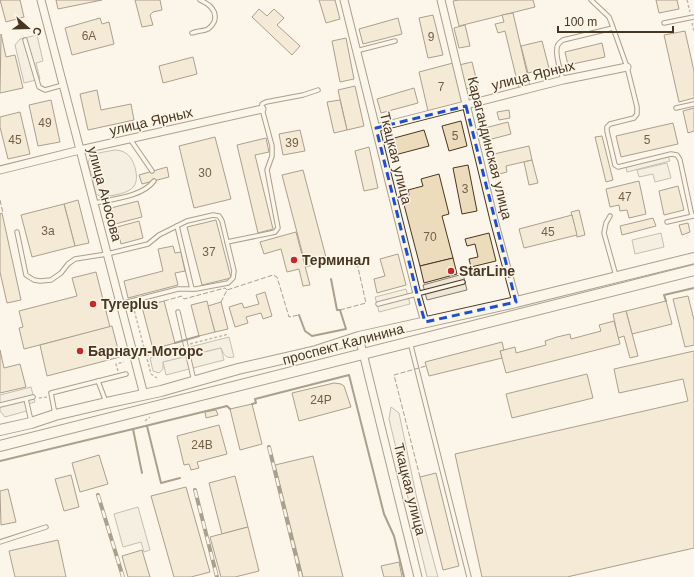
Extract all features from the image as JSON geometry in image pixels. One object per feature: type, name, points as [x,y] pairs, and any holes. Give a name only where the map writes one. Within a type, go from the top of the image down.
[{"type":"main road","name":"проспект Калинина","points":[[0,430],[31,423],[55,415],[144,395],[316,351],[359,337],[516,302],[694,258]]},
{"type":"main road","name":"проспект Калинина","points":[[0,446],[694,270]]},
{"type":"main road","points":[[425,322],[427,337]]},
{"type":"main road","points":[[144,395],[147,409]]},
{"type":"street","name":"улица Аносова","points":[[41,0],[144,395]]},
{"type":"street","name":"Ткацкая улица","points":[[344,0],[416,294],[425,322]]},
{"type":"street","name":"Карагандинская улица","points":[[441,0],[466,106],[516,302]]},
{"type":"street","name":"улица Ярных","points":[[376,128],[563,80],[627,67]]},
{"type":"street","name":"улица Ярных","points":[[0,170],[80,150],[262,109]]},
{"type":"street","name":"Ткацкая улица","points":[[359,337],[418,577]]},
{"type":"lane","points":[[192,32],[208,29],[212,26],[215,16],[214,10],[200,0]]},
{"type":"lane","points":[[591,0],[609,17],[627,67],[638,110],[634,118],[610,124],[607,127],[616,165],[618,167],[671,154],[677,155],[680,160],[693,216],[667,222]]},
{"type":"lane","points":[[664,23],[694,17]]},
{"type":"lane","points":[[563,80],[557,55],[557,47],[559,43],[563,40],[613,28]]},
{"type":"lane","points":[[25,40],[39,88],[45,90],[63,85]]},
{"type":"lane","points":[[356,51],[395,41]]},
{"type":"lane","points":[[227,242],[275,232],[278,228],[267,170],[272,156],[272,146],[262,104],[303,95],[318,90]]},
{"type":"lane","points":[[676,108],[694,104]]},
{"type":"lane","points":[[130,139],[152,171]]},
{"type":"lane","points":[[94,203],[139,193],[150,187],[154,181]]},
{"type":"lane","points":[[17,232],[26,275],[40,282],[50,280],[61,273],[68,264],[76,259],[107,254],[148,244],[159,235],[187,221],[213,215],[219,216],[222,220],[234,271],[233,278],[228,283],[192,289],[178,289],[120,304]]},
{"type":"lane","points":[[610,216],[606,223],[604,233],[616,277]]},
{"type":"lane","points":[[177,226],[192,289]]},
{"type":"lane","points":[[378,304],[463,282]]},
{"type":"lane","points":[[178,312],[194,381]]},
{"type":"lane","points":[[410,341],[469,577]]},
{"type":"lane","points":[[55,415],[51,393],[126,374]]},
{"type":"lane","points":[[98,381],[106,403]]},
{"type":"lane","points":[[0,405],[33,397]]},
{"type":"lane","points":[[26,399],[31,423]]},
{"type":"lane","points":[[0,542],[46,527]]},
{"type":"path","points":[[132,301],[151,374],[157,378]]},
{"type":"path","points":[[119,376],[116,364],[124,362]]},
{"type":"path","points":[[33,397],[42,398],[52,396]]},
{"type":"highlighted area","points":[[466,106],[516,302],[425,322],[376,128]]},
{"type":"shaded area","points":[[37,35],[43,61],[36,63],[40,79],[24,83],[15,45],[20,39]]},
{"type":"shaded area","points":[[115,150],[126,153],[130,156],[134,164],[136,183],[132,189],[124,193],[101,197],[96,194],[88,163],[89,159],[103,152]]},
{"type":"shaded area","points":[[668,156],[670,161],[627,172],[626,167]]},
{"type":"shaded area","points":[[667,163],[671,178],[655,182],[653,174],[639,177],[637,170]]},
{"type":"shaded area","points":[[661,233],[664,247],[635,254],[632,240]]},
{"type":"shaded area","points":[[463,274],[467,290],[427,300],[423,285]]},
{"type":"shaded area","points":[[406,289],[410,304],[379,312],[375,297]]},
{"type":"shaded area","points":[[229,337],[234,357],[226,356],[221,348],[195,354],[191,352],[190,347]]},
{"type":"shaded area","points":[[221,348],[224,360],[166,375],[163,362]]},
{"type":"shaded area","points":[[184,349],[185,353],[182,358],[163,362],[163,369],[159,373],[153,371],[150,358]]},
{"type":"shaded area","points":[[31,387],[35,402],[28,404],[30,410],[5,417],[0,411],[0,395]]},
{"type":"shaded area","points":[[391,407],[399,413],[417,499],[438,577],[427,577],[389,419]]},
{"type":"shaded area","points":[[138,507],[150,550],[144,552],[141,542],[123,547],[114,514]]},
{"type":"building","points":[[0,0],[20,0],[24,17],[6,22]]},
{"type":"building","points":[[56,0],[102,0],[58,9]]},
{"type":"building","points":[[135,0],[160,0],[162,10],[153,12],[150,15],[153,25],[142,27]]},
{"type":"building","points":[[319,0],[335,0],[340,19],[326,23]]},
{"type":"building","points":[[533,0],[535,7],[459,26],[453,1]]},
{"type":"building","points":[[656,0],[677,0],[679,9],[659,13]]},
{"type":"building","points":[[259,9],[267,16],[274,9],[284,18],[277,25],[300,46],[292,55],[252,17]]},
{"type":"building","points":[[513,13],[530,86],[519,89],[505,31],[498,33],[495,24],[504,22],[502,15]]},
{"type":"building","points":[[433,15],[443,55],[428,58],[419,18]]},
{"type":"building","points":[[100,18],[102,24],[109,22],[114,44],[72,55],[65,28]]},
{"type":"building","points":[[398,18],[402,34],[363,44],[359,29]]},
{"type":"building","points":[[465,25],[470,46],[459,48],[454,28]]},
{"type":"building","points":[[685,31],[694,71],[694,98],[679,102],[664,35]]},
{"type":"building","points":[[1,34],[6,57],[15,55],[23,88],[0,93]]},
{"type":"building","points":[[346,38],[354,79],[340,82],[332,41]]},
{"type":"building","points":[[542,41],[549,68],[528,73],[521,46]]},
{"type":"building","points":[[602,43],[605,57],[568,65],[565,52]]},
{"type":"building","points":[[193,57],[197,74],[163,83],[159,66]]},
{"type":"building","points":[[472,62],[478,86],[465,89],[459,65]]},
{"type":"building","points":[[453,63],[463,103],[428,111],[419,72]]},
{"type":"building","points":[[355,86],[364,126],[347,130],[338,90]]},
{"type":"building","points":[[414,88],[418,103],[381,113],[377,99]]},
{"type":"building","points":[[97,90],[101,110],[131,104],[134,120],[88,130],[80,94]]},
{"type":"building","points":[[51,100],[60,142],[38,146],[29,105]]},
{"type":"building","points":[[340,100],[347,130],[334,133],[327,102]]},
{"type":"building","points":[[694,108],[694,131],[688,133],[683,111]]},
{"type":"building","points":[[509,110],[510,118],[499,120],[497,112]]},
{"type":"building","points":[[20,112],[30,154],[8,159],[0,127],[0,117]]},
{"type":"building","points":[[461,121],[467,146],[449,151],[442,126]]},
{"type":"building","points":[[508,122],[511,134],[488,140],[485,128]]},
{"type":"building","points":[[673,123],[678,144],[621,157],[616,136]]},
{"type":"building","points":[[300,130],[305,151],[283,155],[279,134]]},
{"type":"building","points":[[424,130],[429,146],[391,156],[387,140]]},
{"type":"building","points":[[602,136],[613,180],[606,182],[595,137]]},
{"type":"building","points":[[215,137],[231,199],[194,208],[179,146]]},
{"type":"building","points":[[266,138],[269,152],[255,155],[273,229],[258,233],[237,145]]},
{"type":"building","points":[[529,146],[532,160],[506,166],[507,172],[499,174],[494,154]]},
{"type":"building","points":[[369,147],[378,188],[364,191],[355,151]]},
{"type":"building","points":[[532,160],[538,183],[529,185],[524,162]]},
{"type":"building","points":[[468,165],[477,211],[462,214],[453,168]]},
{"type":"building","points":[[167,167],[169,177],[142,184],[139,175]]},
{"type":"building","points":[[303,170],[327,261],[306,267],[282,175]]},
{"type":"building","points":[[439,174],[449,214],[442,216],[453,258],[420,266],[402,197],[409,195],[408,190],[423,186],[421,179]]},
{"type":"building","points":[[639,181],[646,214],[629,218],[627,210],[620,211],[619,205],[610,207],[606,189]]},
{"type":"building","points":[[678,186],[684,210],[664,215],[659,191]]},
{"type":"building","points":[[78,200],[89,243],[75,246],[64,204]]},
{"type":"building","points":[[138,201],[142,217],[115,224],[111,208]]},
{"type":"building","points":[[64,204],[75,246],[32,257],[21,215]]},
{"type":"building","points":[[579,210],[585,235],[577,237],[571,212]]},
{"type":"building","points":[[2,213],[21,300],[7,303],[0,272],[0,214]]},
{"type":"building","points":[[572,215],[577,235],[524,248],[519,229]]},
{"type":"building","points":[[653,218],[656,226],[622,235],[620,226]]},
{"type":"building","points":[[216,220],[231,278],[202,285],[187,227]]},
{"type":"building","points":[[139,221],[143,238],[121,244],[117,227]]},
{"type":"building","points":[[688,223],[690,232],[682,235],[679,225]]},
{"type":"building","name":"Терминал","points":[[296,232],[310,285],[303,286],[299,269],[287,272],[281,249],[264,254],[260,242]]},
{"type":"building","points":[[489,233],[496,261],[471,267],[469,259],[478,257],[475,244],[467,246],[465,239]]},
{"type":"building","points":[[173,246],[175,253],[181,252],[185,271],[175,273],[178,285],[128,298],[124,281],[163,271],[158,249]]},
{"type":"building","points":[[398,254],[406,285],[377,293],[374,279],[385,276],[380,259]]},
{"type":"building","points":[[453,258],[457,274],[424,283],[420,266]]},
{"type":"building","points":[[96,272],[110,327],[24,349],[19,328],[23,327],[19,311],[77,296],[72,278]]},
{"type":"building","points":[[265,292],[272,316],[263,319],[261,313],[246,317],[248,323],[235,327],[229,307],[242,303],[244,308],[259,304],[256,295]]},
{"type":"building","points":[[688,296],[694,320],[694,345],[685,347],[673,299]]},
{"type":"building","points":[[164,301],[175,343],[153,349],[142,307]]},
{"type":"building","points":[[207,301],[215,332],[199,336],[191,305]]},
{"type":"building","points":[[666,301],[672,324],[632,334],[626,311]]},
{"type":"building","points":[[221,302],[228,329],[215,332],[208,306]]},
{"type":"building","points":[[626,311],[638,356],[630,358],[624,336],[618,338],[613,314]]},
{"type":"building","points":[[614,321],[620,344],[506,373],[500,351],[515,347],[516,353],[546,345],[545,341],[570,334],[571,339],[601,331],[599,325]]},
{"type":"building","name":"Барнаул-Моторс","points":[[112,326],[120,357],[47,376],[40,345]]},
{"type":"building","points":[[502,342],[504,350],[500,351],[502,358],[429,376],[425,362]]},
{"type":"building","points":[[0,350],[4,368],[20,364],[26,387],[0,393]]},
{"type":"building","points":[[694,351],[694,548],[567,577],[482,577],[455,454],[688,401],[683,379],[619,393],[614,369]]},
{"type":"building","points":[[587,374],[593,398],[512,418],[506,394]]},
{"type":"building","points":[[334,383],[344,386],[351,407],[299,421],[292,393]]},
{"type":"building","points":[[252,404],[262,444],[240,450],[230,409]]},
{"type":"building","points":[[216,410],[218,415],[206,418],[205,412]]},
{"type":"building","points":[[219,425],[227,454],[197,462],[199,468],[191,470],[189,464],[184,465],[177,436]]},
{"type":"building","points":[[99,455],[108,484],[80,492],[72,463]]},
{"type":"building","points":[[313,456],[343,577],[303,577],[275,465]]},
{"type":"building","points":[[436,473],[459,566],[443,570],[420,477]]},
{"type":"building","points":[[71,475],[79,507],[64,511],[55,479]]},
{"type":"building","points":[[235,476],[248,527],[222,534],[209,483]]},
{"type":"building","points":[[186,487],[210,572],[191,577],[174,577],[151,496]]},
{"type":"building","points":[[8,489],[16,522],[1,525],[0,491]]},
{"type":"building","points":[[248,527],[259,571],[235,577],[221,577],[210,537]]},
{"type":"building","points":[[58,540],[66,577],[15,577],[9,551]]},
{"type":"building","points":[[142,550],[150,577],[128,577],[122,556]]},
{"type":"building","points":[[399,562],[402,577],[384,577],[381,566]]},
{"type":"railway","points":[[269,447],[301,577]]},
{"type":"railway","points":[[195,490],[217,577]]},
{"type":"railway","points":[[98,495],[123,577]]},
{"type":"fence","points":[[0,200],[3,213]]},
{"type":"fence","points":[[340,310],[366,303],[357,263]]},
{"type":"fence","points":[[221,302],[227,290],[273,275],[277,277],[289,317],[299,315]]},
{"type":"fence","points":[[164,301],[182,296],[184,299],[225,288],[227,290]]},
{"type":"fence","points":[[420,477],[394,375],[426,366]]},
{"type":"wall","points":[[299,315],[305,331],[312,336],[346,329],[340,310],[337,310],[331,279]]},
{"type":"wall","points":[[666,301],[664,295],[694,288]]},
{"type":"wall","points":[[175,343],[199,336]]},
{"type":"wall","points":[[252,404],[256,403],[255,399],[349,375],[384,514],[394,536],[404,577]]},
{"type":"wall","points":[[133,429],[227,406],[230,409]]},
{"type":"wall","points":[[147,426],[161,483],[180,478]]},
{"type":"wall","points":[[0,461],[133,429],[142,473]]},
{"type":"place","name":"Терминал","points":[[294,260]]},
{"type":"place","name":"StarLine","points":[[451,271]]},
{"type":"place","name":"Tyreplus","points":[[93,304]]},
{"type":"place","name":"Барнаул-Моторс","points":[[80,351]]}]
